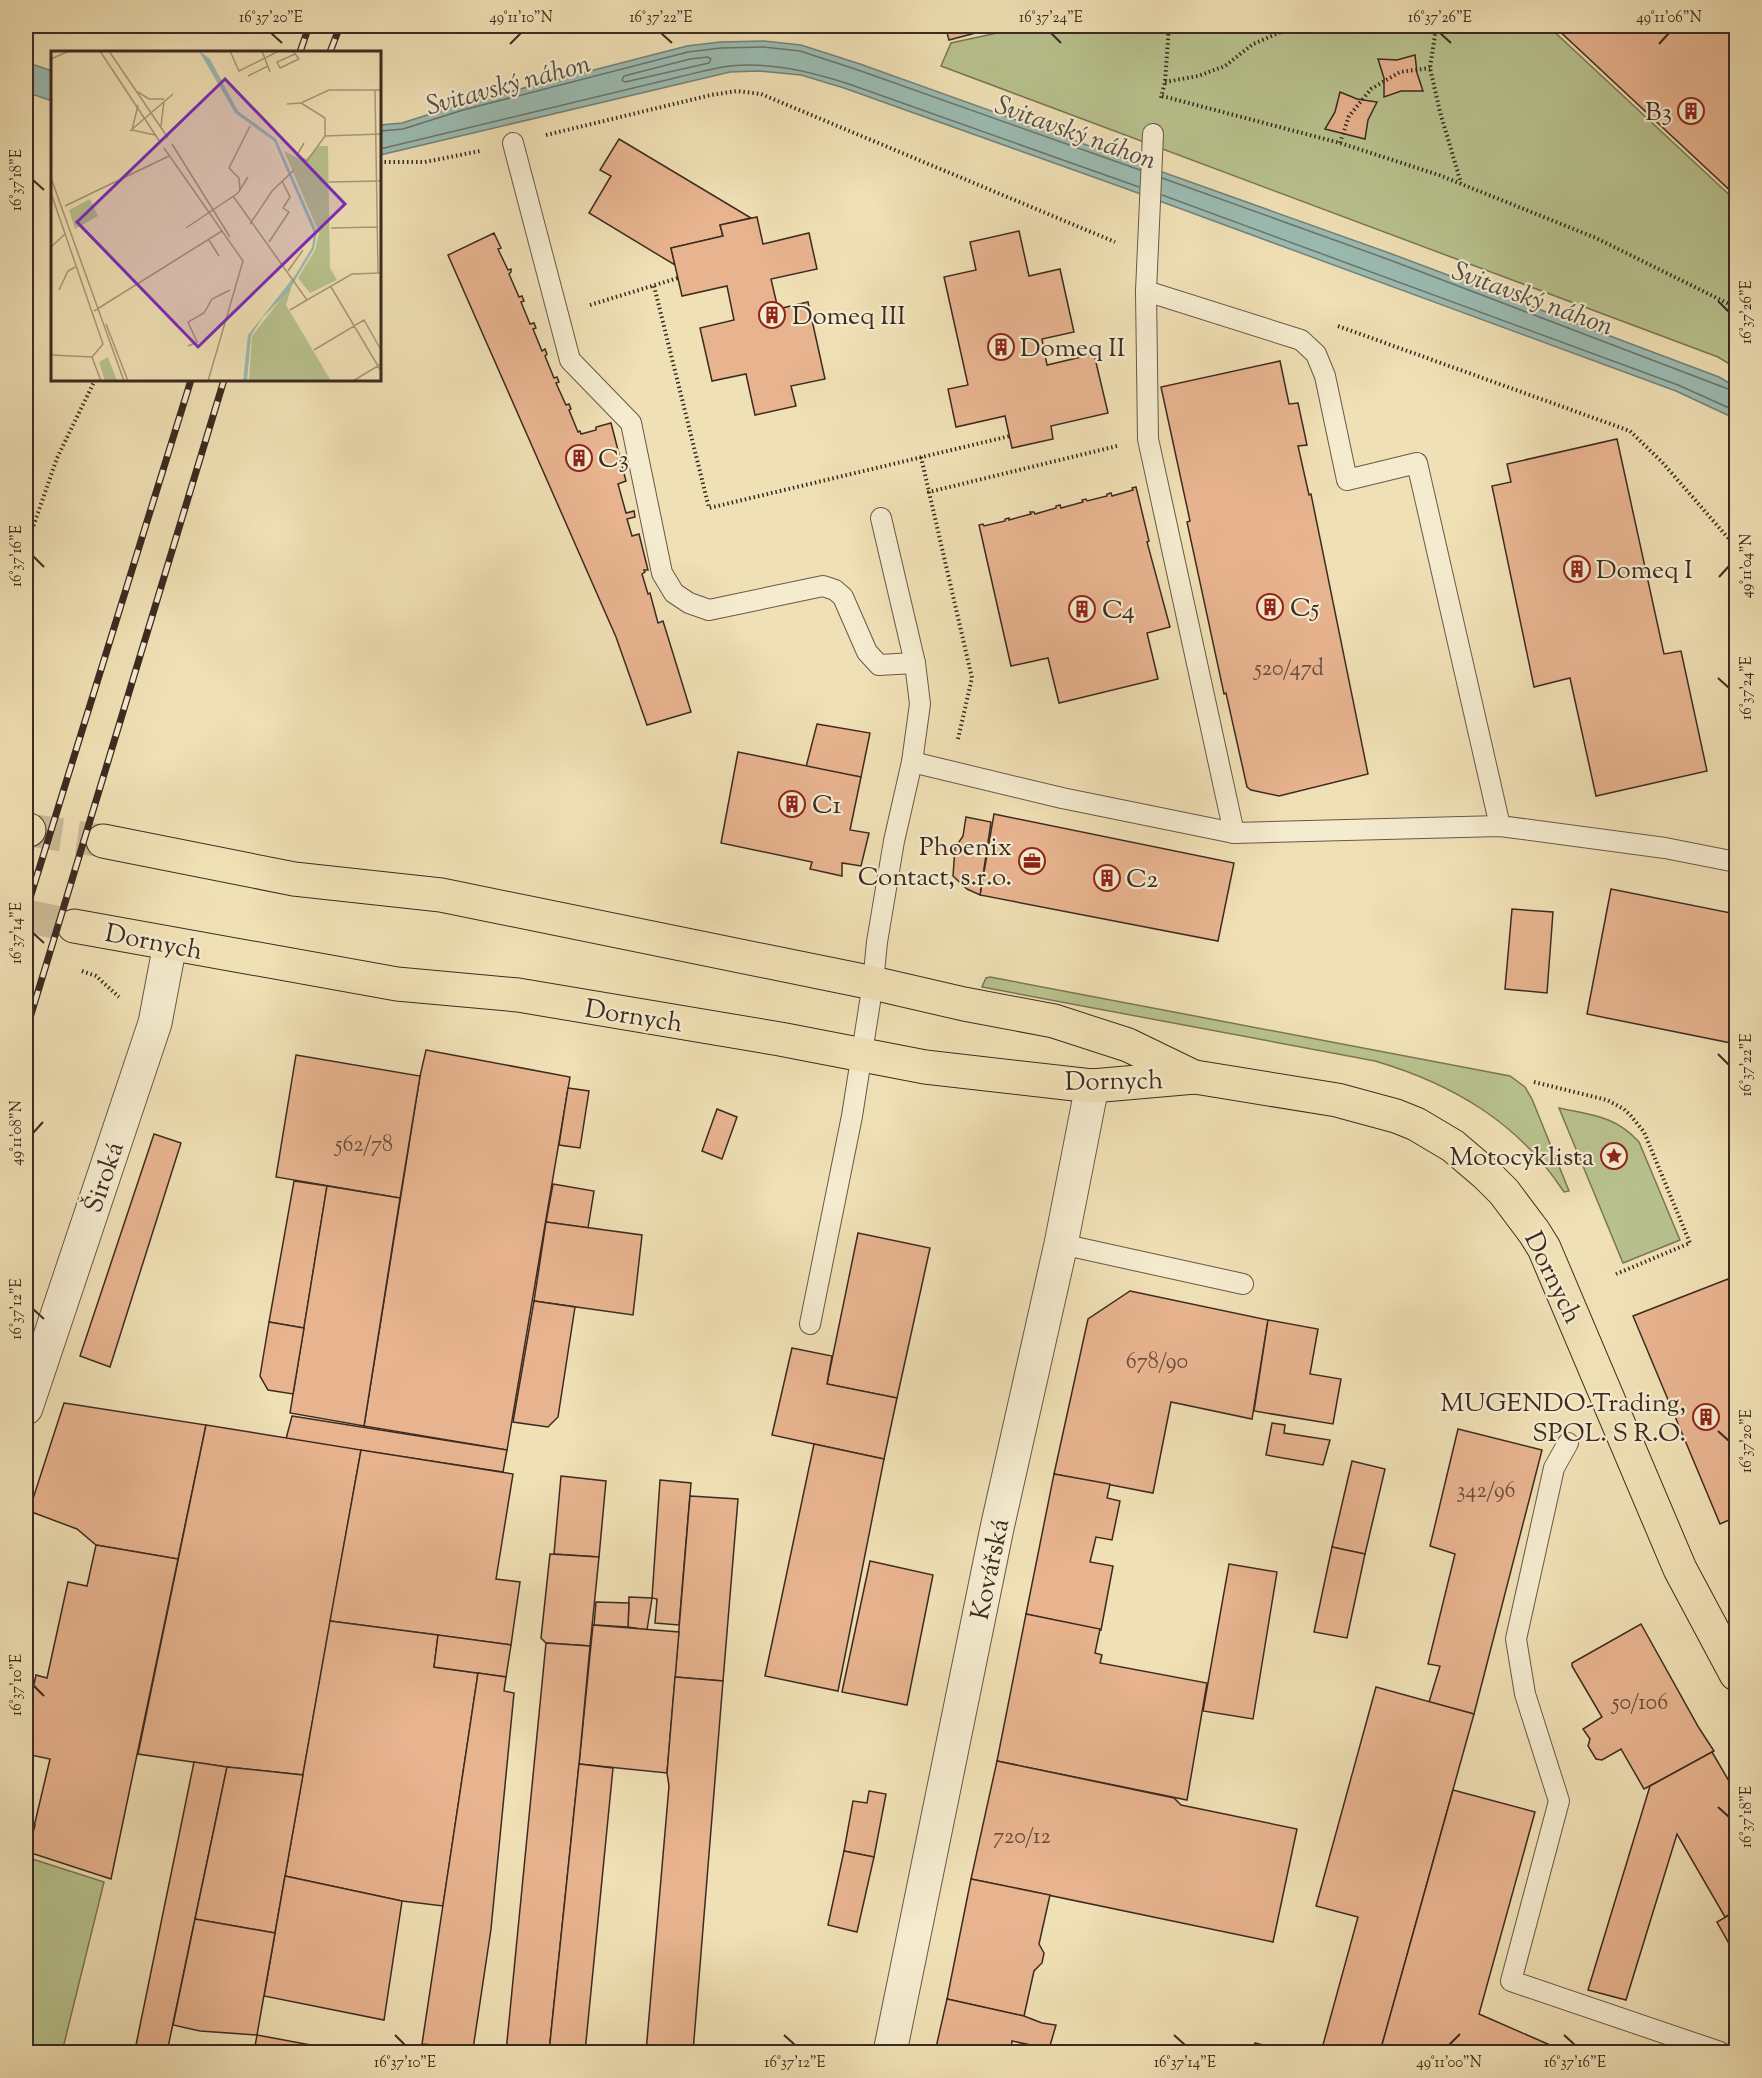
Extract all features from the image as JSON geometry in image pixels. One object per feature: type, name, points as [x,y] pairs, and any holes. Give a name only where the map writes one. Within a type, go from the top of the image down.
[{"type":"main road","name":"Dornych","points":[[103,841],[294,879],[441,895],[1054,1021],[1128,1045],[1195,1077]]},
{"type":"main road","name":"Dornych","points":[[74,926],[397,984],[529,997],[780,1039],[925,1067],[1092,1086],[1195,1077],[1336,1100],[1396,1116],[1416,1124],[1453,1146],[1487,1175],[1504,1192],[1544,1248],[1680,1569],[1737,1674]]},
{"type":"street","name":"Široká","points":[[26,1408],[155,1023],[170,944]]},
{"type":"street","name":"Kovářská","points":[[890,2052],[1092,1086]]},
{"type":"lane","points":[[1153,134],[1146,291],[1148,439],[1234,833]]},
{"type":"lane","points":[[513,143],[570,360],[631,423],[662,573],[674,593],[690,603],[709,610],[823,586],[835,590],[843,597],[867,652],[879,665],[915,663]]},
{"type":"lane","points":[[1146,291],[1301,340],[1316,354],[1325,375],[1347,480],[1417,464],[1500,826]]},
{"type":"lane","points":[[810,1324],[852,1116],[873,984],[877,942],[890,864],[912,762],[920,704],[915,663],[881,518]]},
{"type":"lane","points":[[912,762],[1062,798],[1234,833],[1500,826],[1665,848],[1737,862]]},
{"type":"lane","points":[[1060,1244],[1243,1284]]},
{"type":"lane","points":[[1568,1443],[1554,1468],[1516,1639],[1525,1694],[1559,1801],[1511,1981],[1720,2052]]},
{"type":"path","points":[[1153,134],[1165,82],[1169,26]]},
{"type":"path","points":[[1165,82],[1198,76],[1225,66],[1253,44],[1294,26]]},
{"type":"path","points":[[1439,26],[1435,35],[1430,68],[1461,184]]},
{"type":"path","points":[[1340,143],[1349,116],[1371,89],[1400,72],[1430,68]]},
{"type":"path","points":[[513,143],[711,95],[737,91],[761,94],[1147,255]]},
{"type":"path","points":[[1162,96],[1340,143],[1461,184],[1596,238],[1737,309]]},
{"type":"path","points":[[381,162],[425,162],[470,153]]},
{"type":"path","points":[[558,314],[678,278]]},
{"type":"path","points":[[654,286],[709,508],[1010,435]]},
{"type":"path","points":[[1727,303],[1737,302]]},
{"type":"path","points":[[1328,322],[1630,431],[1662,462],[1737,547]]},
{"type":"path","points":[[26,547],[57,458],[95,381]]},
{"type":"path","points":[[929,492],[1148,439]]},
{"type":"path","points":[[921,457],[972,678],[950,772]]},
{"type":"path","points":[[1534,1082],[1606,1100],[1624,1109],[1644,1132],[1690,1243],[1616,1274]]},
{"type":"green space","points":[[1029,26],[1548,26],[1736,201],[1736,368],[1718,357],[941,66],[951,43]]},
{"type":"green space","points":[[986,978],[1510,1076],[1525,1087],[1532,1099],[1569,1191],[1564,1192],[1526,1146],[1482,1109],[1431,1081],[1404,1070],[1375,1061],[982,987]]},
{"type":"green space","points":[[1559,1108],[1603,1118],[1630,1133],[1639,1142],[1680,1240],[1623,1263]]},
{"type":"green space","points":[[26,1857],[104,1882],[62,2052],[26,2052]]},
{"type":"water","points":[[764,41],[801,45],[1392,254],[1719,377],[1736,387],[1736,419],[1676,391],[1127,189],[844,88],[801,75],[759,71],[730,72],[381,155],[381,125],[402,123],[462,104],[687,46],[720,42]]},
{"type":"water","points":[[26,62],[51,71],[51,101],[26,92]]},
{"type":"building","points":[[945,26],[1002,26],[949,40]]},
{"type":"building","name":"B3","points":[[1554,26],[1736,26],[1736,196]]},
{"type":"building","points":[[1415,55],[1417,73],[1423,91],[1401,91],[1384,97],[1384,78],[1378,59],[1397,60]]},
{"type":"building","points":[[1340,92],[1357,99],[1377,102],[1368,120],[1365,139],[1325,129],[1335,112]]},
{"type":"building","points":[[619,139],[751,218],[720,225],[723,236],[671,248],[675,265],[589,213],[611,176],[600,170]]},
{"type":"building","name":"Domeq III","points":[[757,217],[763,244],[809,233],[817,269],[771,279],[778,309],[808,302],[825,379],[791,386],[796,406],[755,415],[746,374],[712,381],[700,328],[734,320],[727,286],[682,296],[671,248],[723,236],[720,225]]},
{"type":"building","name":"Domeq II","points":[[1019,231],[1029,276],[1060,269],[1074,332],[1042,339],[1047,365],[1094,354],[1108,413],[1051,426],[1053,439],[1012,448],[1005,416],[956,427],[948,389],[968,385],[944,277],[976,270],[970,242]]},
{"type":"building","name":"C3","points":[[494,233],[501,248],[498,249],[508,270],[511,269],[509,274],[519,297],[522,296],[524,301],[521,302],[530,324],[534,323],[536,328],[533,329],[542,351],[545,349],[547,354],[545,356],[554,378],[557,377],[559,382],[556,383],[566,405],[569,404],[571,409],[569,410],[578,432],[580,431],[581,434],[596,430],[596,427],[611,423],[626,481],[618,484],[626,513],[634,511],[635,517],[627,519],[632,536],[639,534],[648,570],[644,570],[642,574],[658,623],[663,621],[691,712],[647,725],[616,637],[448,255]]},
{"type":"building","name":"C5","points":[[1280,361],[1289,404],[1298,403],[1307,445],[1298,446],[1309,495],[1311,494],[1368,774],[1279,796],[1251,790],[1247,787],[1226,693],[1224,694],[1187,522],[1190,521],[1161,387]]},
{"type":"building","name":"Domeq I","points":[[1617,439],[1664,654],[1681,651],[1707,771],[1596,796],[1570,678],[1534,687],[1492,486],[1511,482],[1507,464]]},
{"type":"building","name":"C4","points":[[1136,487],[1149,541],[1147,542],[1170,627],[1147,633],[1158,679],[1059,703],[1048,658],[1011,666],[979,525],[984,526],[1009,518],[1009,520],[1031,514],[1030,512],[1035,514],[1060,505],[1061,508],[1111,493],[1112,496]]},
{"type":"building","points":[[817,724],[870,733],[861,777],[806,767]]},
{"type":"building","name":"C1","points":[[738,752],[861,777],[850,830],[869,833],[861,866],[842,863],[842,876],[810,869],[812,862],[721,843]]},
{"type":"building","name":"C2","points":[[994,814],[1234,863],[1218,941],[980,895]]},
{"type":"building","points":[[966,817],[991,822],[980,895],[967,889],[953,876],[955,848],[963,836]]},
{"type":"building","points":[[1611,889],[1736,914],[1736,1044],[1587,1014]]},
{"type":"building","points":[[1512,909],[1553,912],[1547,993],[1505,989]]},
{"type":"building","points":[[426,1050],[570,1077],[507,1450],[364,1426]]},
{"type":"building","points":[[296,1055],[420,1076],[400,1198],[276,1177]]},
{"type":"building","points":[[568,1088],[589,1091],[580,1148],[559,1145]]},
{"type":"building","points":[[717,1109],[737,1117],[722,1159],[702,1151]]},
{"type":"building","points":[[154,1134],[181,1143],[110,1367],[80,1356]]},
{"type":"building","points":[[294,1181],[327,1186],[304,1328],[269,1322]]},
{"type":"building","points":[[553,1184],[594,1191],[588,1228],[546,1222]]},
{"type":"building","points":[[327,1186],[400,1198],[364,1426],[290,1413]]},
{"type":"building","points":[[546,1222],[642,1235],[633,1315],[534,1301]]},
{"type":"building","points":[[858,1233],[930,1248],[897,1398],[827,1384]]},
{"type":"building","name":"MUGENDO-Trading, SPOL. S R.O.","points":[[1728,1279],[1736,1297],[1736,1517],[1720,1524],[1633,1316]]},
{"type":"building","points":[[1130,1291],[1268,1320],[1252,1419],[1171,1402],[1153,1493],[1054,1474],[1088,1319]]},
{"type":"building","points":[[534,1301],[575,1307],[558,1417],[548,1427],[513,1422]]},
{"type":"building","points":[[1268,1320],[1318,1329],[1310,1374],[1341,1379],[1333,1424],[1254,1411]]},
{"type":"building","points":[[269,1322],[304,1328],[293,1394],[268,1390],[260,1376]]},
{"type":"building","points":[[792,1348],[832,1356],[827,1384],[897,1398],[884,1459],[772,1435]]},
{"type":"building","points":[[64,1403],[206,1425],[178,1559],[96,1545],[77,1529],[29,1511]]},
{"type":"building","points":[[292,1416],[507,1450],[503,1472],[286,1439]]},
{"type":"building","points":[[1272,1423],[1285,1425],[1284,1433],[1330,1440],[1323,1465],[1266,1455]]},
{"type":"building","points":[[206,1425],[361,1450],[303,1775],[138,1754]]},
{"type":"building","points":[[1458,1429],[1542,1450],[1474,1714],[1429,1702],[1440,1666],[1428,1664],[1455,1554],[1430,1546]]},
{"type":"building","points":[[814,1444],[884,1459],[838,1691],[765,1676]]},
{"type":"building","points":[[361,1450],[513,1474],[496,1579],[520,1582],[511,1645],[330,1621]]},
{"type":"building","points":[[1352,1461],[1385,1469],[1365,1554],[1332,1547]]},
{"type":"building","points":[[1054,1474],[1110,1484],[1107,1498],[1120,1501],[1112,1540],[1096,1537],[1090,1562],[1113,1566],[1101,1630],[1026,1614]]},
{"type":"building","points":[[561,1476],[606,1481],[599,1557],[554,1554]]},
{"type":"building","points":[[660,1480],[691,1483],[679,1625],[655,1623],[657,1599],[652,1598]]},
{"type":"building","points":[[690,1496],[738,1499],[723,1681],[675,1677]]},
{"type":"building","points":[[96,1545],[178,1559],[111,1879],[28,1852],[50,1759],[26,1754],[26,1720],[36,1675],[47,1678],[68,1582],[87,1586]]},
{"type":"building","points":[[1332,1547],[1365,1554],[1347,1638],[1314,1632]]},
{"type":"building","points":[[550,1554],[599,1557],[590,1646],[546,1643],[541,1638]]},
{"type":"building","points":[[870,1561],[933,1575],[907,1705],[842,1692]]},
{"type":"building","points":[[1229,1564],[1277,1572],[1253,1719],[1203,1711]]},
{"type":"building","points":[[629,1597],[652,1598],[647,1630],[628,1627]]},
{"type":"building","points":[[596,1602],[629,1603],[628,1627],[594,1625]]},
{"type":"building","points":[[1026,1614],[1100,1629],[1095,1653],[1102,1655],[1100,1663],[1207,1683],[1187,1800],[997,1761]]},
{"type":"building","points":[[330,1621],[438,1635],[434,1667],[478,1673],[443,1906],[402,1901],[285,1876]]},
{"type":"building","points":[[1641,1624],[1714,1751],[1644,1789],[1621,1749],[1602,1760],[1596,1759],[1588,1746],[1590,1739],[1583,1729],[1602,1717],[1572,1666],[1572,1663]]},
{"type":"building","points":[[593,1625],[679,1632],[667,1773],[579,1764]]},
{"type":"building","points":[[438,1635],[511,1645],[506,1677],[434,1667]]},
{"type":"building","points":[[546,1643],[590,1646],[579,1764],[549,2052],[506,2052]]},
{"type":"building","points":[[478,1673],[506,1677],[504,1691],[514,1693],[491,1929],[473,2049],[422,2044]]},
{"type":"building","points":[[675,1677],[723,1681],[693,2052],[646,2052],[669,1786],[667,1773]]},
{"type":"building","points":[[1376,1687],[1474,1714],[1380,2052],[1321,2052],[1358,1917],[1316,1906]]},
{"type":"building","points":[[1712,1752],[1736,1793],[1736,1911],[1725,1917],[1677,1834],[1626,2000],[1588,1990],[1650,1786]]},
{"type":"building","points":[[997,1761],[1174,1798],[1181,1805],[1297,1829],[1273,1942],[971,1879]]},
{"type":"building","points":[[194,1762],[227,1767],[167,2052],[143,2052],[135,2050]]},
{"type":"building","points":[[579,1764],[613,1768],[585,2052],[549,2052]]},
{"type":"building","points":[[227,1767],[303,1775],[275,1933],[195,1919]]},
{"type":"building","points":[[1453,1790],[1535,1812],[1479,2014],[1566,2052],[1380,2052]]},
{"type":"building","points":[[869,1791],[886,1794],[874,1857],[844,1851],[853,1801],[867,1803]]},
{"type":"building","points":[[26,1822],[35,1825],[28,1852],[26,1851]]},
{"type":"building","points":[[844,1851],[874,1857],[857,1932],[828,1925]]},
{"type":"building","points":[[285,1876],[402,1901],[384,2020],[264,1996]]},
{"type":"building","points":[[971,1879],[1050,1895],[1039,1944],[1044,1953],[1042,1963],[1034,1971],[1024,2016],[947,1999]]},
{"type":"building","points":[[1736,1911],[1736,1956],[1717,1922]]},
{"type":"building","points":[[195,1919],[275,1933],[257,2035],[200,2031],[173,2025]]},
{"type":"building","points":[[947,1999],[1056,2025],[1049,2049],[1012,2041],[1011,2052],[935,2052]]},
{"type":"building","points":[[257,2035],[338,2050],[337,2052],[254,2052]]},
{"type":"building","points":[[1255,2043],[1293,2052],[1253,2052]]},
{"type":"tunnel","points":[[29,830],[103,841]]},
{"type":"tunnel","points":[[26,916],[74,926]]},
{"type":"railway","points":[[300,51],[309,26]]},
{"type":"railway","points":[[330,51],[340,26]]},
{"type":"railway","points":[[26,911],[191,381]]},
{"type":"railway","points":[[26,1031],[224,381]]},
{"type":"place","name":"B3","points":[[1691,111]]},
{"type":"place","name":"Domeq III","points":[[772,315]]},
{"type":"place","name":"Domeq II","points":[[1001,347]]},
{"type":"place","name":"C3","points":[[579,458]]},
{"type":"place","name":"Domeq I","points":[[1577,569]]},
{"type":"place","name":"C5","points":[[1270,607]]},
{"type":"place","name":"C4","points":[[1082,609]]},
{"type":"place","name":"C1","points":[[792,804]]},
{"type":"place","name":"Phoenix Contact, s.r.o.","points":[[1032,861]]},
{"type":"place","name":"C2","points":[[1107,878]]},
{"type":"place","name":"Motocyklista","points":[[1614,1156]]},
{"type":"place","name":"MUGENDO-Trading, SPOL. S R.O.","points":[[1706,1417]]},
{"type":"water label","name":"Svitavský náhon","points":[[508,84]]},
{"type":"water label","name":"Svitavský náhon","points":[[1076,132]]},
{"type":"water label","name":"Svitavský náhon","points":[[1533,298]]}]
